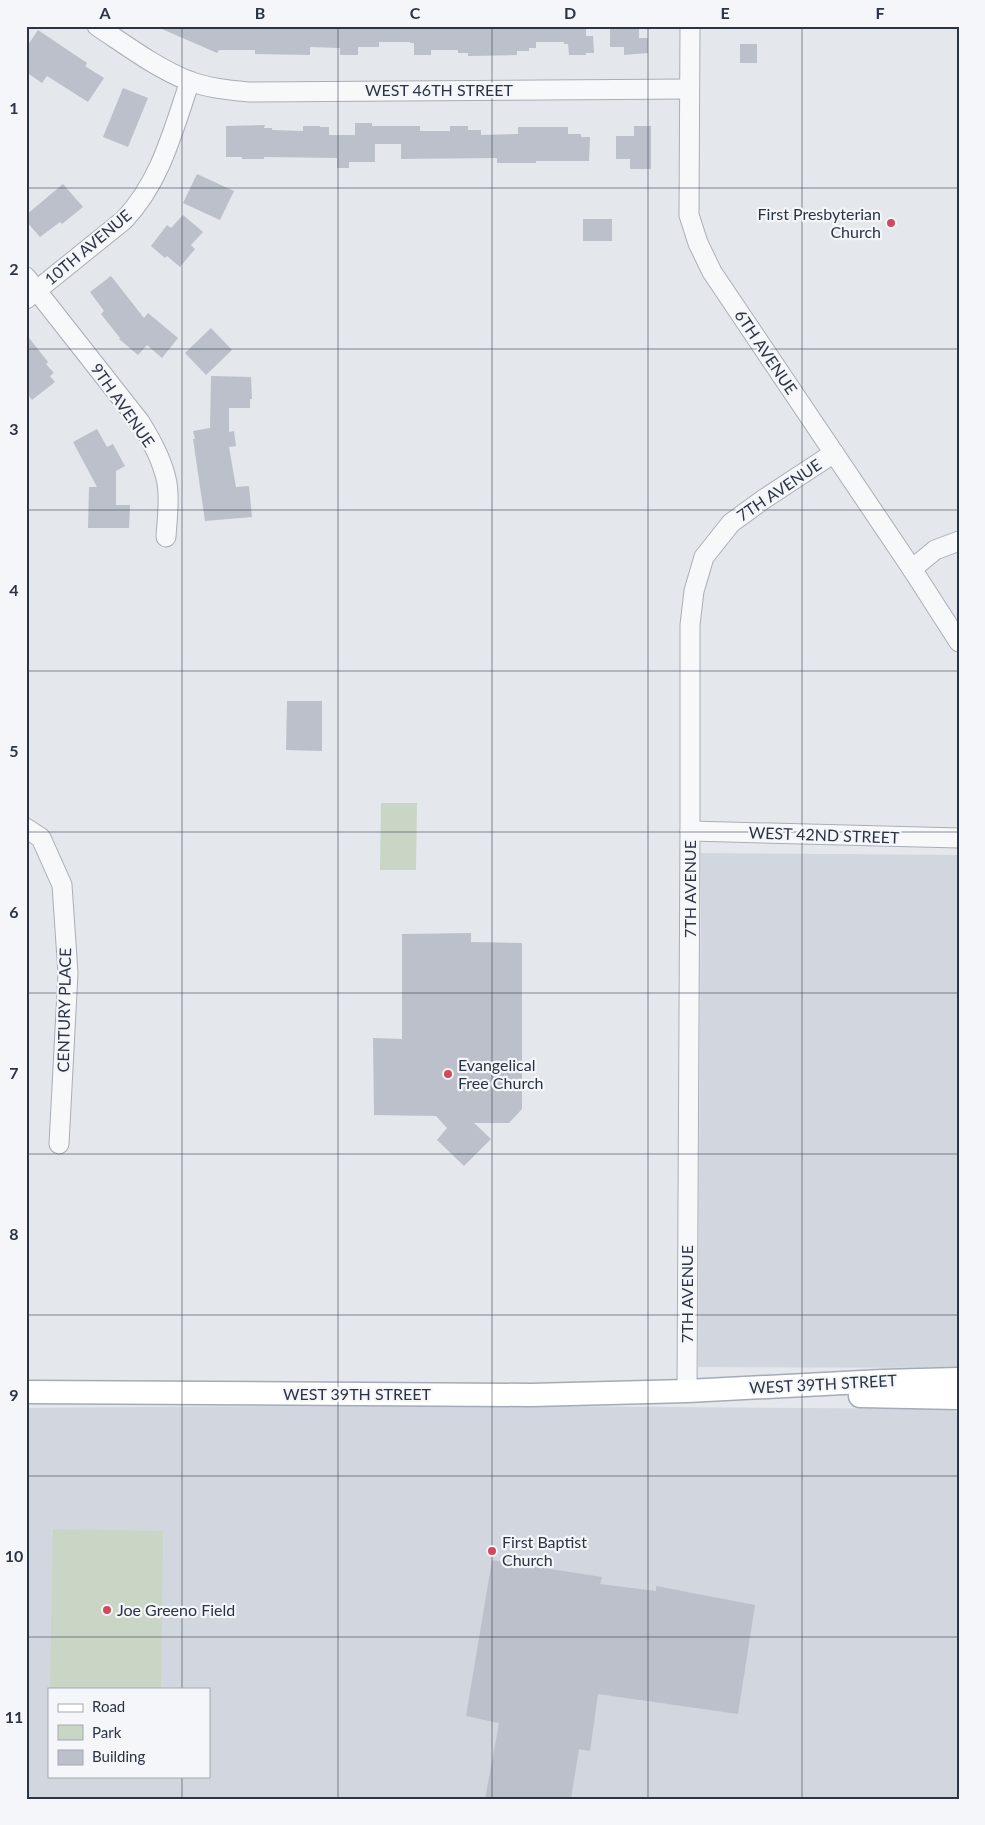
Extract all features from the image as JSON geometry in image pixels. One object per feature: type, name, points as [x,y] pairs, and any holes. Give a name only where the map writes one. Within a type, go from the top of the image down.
[{"type":"main road","name":"WEST 39TH STREET","points":[[26,1392],[531,1395],[687,1391],[959,1379]]},
{"type":"main road","name":"WEST 39TH STREET","points":[[687,1391],[959,1398]]},
{"type":"street","name":"WEST 46TH STREET","points":[[96,26],[163,69],[190,81],[221,90],[249,92],[688,89]]},
{"type":"street","name":"6TH AVENUE","points":[[690,26],[688,89],[689,215],[698,243],[712,272],[959,642]]},
{"type":"street","name":"10TH AVENUE","points":[[30,288],[124,220],[136,207],[163,159],[190,81]]},
{"type":"street","name":"9TH AVENUE","points":[[30,288],[140,422],[152,442],[167,482],[166,538]]},
{"type":"street","name":"7TH AVENUE","points":[[687,1391],[690,625],[694,591],[704,557],[730,523],[764,498],[834,453]]},
{"type":"street","points":[[912,569],[935,550],[959,541]]},
{"type":"street","name":"CENTURY PLACE","points":[[26,828],[41,838],[62,885],[68,973],[59,1144]]},
{"type":"street","name":"WEST 42ND STREET","points":[[690,831],[959,838]]},
{"type":"shaded area","points":[[701,853],[959,855],[959,1368],[698,1367]]},
{"type":"shaded area","name":"First Baptist Church","points":[[399,1405],[952,1409],[959,1414],[959,1799],[26,1799],[26,1408]]},
{"type":"green space","points":[[381,803],[417,803],[416,870],[380,870]]},
{"type":"green space","name":"Joe Greeno Field","points":[[53,1529],[163,1531],[161,1688],[50,1688]]},
{"type":"building","points":[[155,26],[586,26],[586,36],[593,36],[594,53],[569,55],[568,44],[564,44],[564,42],[536,42],[536,48],[529,48],[529,51],[517,51],[517,55],[468,56],[468,53],[458,53],[458,50],[431,50],[431,55],[414,55],[414,43],[379,42],[379,47],[358,47],[358,55],[340,55],[340,48],[310,47],[310,55],[255,54],[255,50],[219,50],[217,53]]},
{"type":"building","points":[[610,26],[639,26],[639,38],[648,38],[648,53],[624,55],[624,47],[610,47]]},
{"type":"building","points":[[38,30],[87,63],[85,66],[104,78],[88,102],[47,76],[42,83],[26,72],[26,48]]},
{"type":"building","points":[[740,44],[757,44],[757,63],[740,63]]},
{"type":"building","points":[[123,88],[148,98],[128,147],[103,137]]},
{"type":"building","points":[[355,123],[372,123],[372,126],[420,126],[420,131],[450,131],[450,126],[468,126],[468,130],[481,130],[481,135],[518,134],[518,127],[568,127],[568,134],[581,134],[581,137],[590,137],[589,161],[497,163],[497,158],[401,159],[401,144],[375,144],[375,162],[349,162],[349,168],[337,168],[337,158],[264,157],[264,159],[242,159],[242,157],[226,157],[226,126],[265,125],[264,128],[272,128],[272,130],[303,131],[303,126],[320,126],[329,127],[329,135],[355,135]]},
{"type":"building","points":[[634,126],[651,126],[651,169],[630,169],[630,159],[616,159],[616,136],[634,136]]},
{"type":"building","points":[[197,174],[234,191],[220,220],[183,203]]},
{"type":"building","points":[[63,184],[83,207],[62,224],[60,222],[40,237],[26,221],[26,215]]},
{"type":"building","points":[[183,215],[203,232],[191,245],[195,249],[180,267],[167,256],[165,258],[151,246],[167,225],[171,228]]},
{"type":"building","points":[[583,219],[612,219],[612,241],[583,241]]},
{"type":"building","points":[[111,276],[144,318],[148,313],[178,338],[162,358],[147,345],[138,355],[119,339],[101,314],[104,311],[90,292]]},
{"type":"building","points":[[211,328],[232,350],[206,375],[185,353]]},
{"type":"building","points":[[26,334],[48,362],[46,364],[54,373],[50,376],[55,382],[32,400],[26,392]]},
{"type":"building","points":[[211,376],[251,377],[252,399],[250,399],[250,408],[229,408],[229,432],[234,431],[236,446],[229,447],[236,487],[249,486],[252,517],[205,521],[193,431],[210,428]]},
{"type":"building","points":[[97,429],[107,447],[113,444],[125,466],[116,471],[116,505],[130,505],[129,528],[88,528],[89,487],[97,487],[73,442]]},
{"type":"building","points":[[287,701],[322,701],[322,751],[286,750]]},
{"type":"building","name":"Evangelical Free Church","points":[[471,933],[471,942],[522,943],[522,1109],[509,1123],[474,1123],[491,1139],[464,1166],[437,1140],[447,1128],[436,1116],[374,1115],[373,1038],[402,1039],[402,934]]},
{"type":"building","points":[[492,1560],[602,1577],[600,1584],[656,1591],[656,1586],[755,1605],[738,1714],[598,1694],[590,1751],[579,1749],[571,1799],[485,1799],[499,1723],[466,1716]]},
{"type":"place","name":"First Presbyterian Church","points":[[891,223]]},
{"type":"place","name":"Evangelical Free Church","points":[[448,1074]]},
{"type":"place","name":"First Baptist Church","points":[[492,1551]]},
{"type":"place","name":"Joe Greeno Field","points":[[107,1610]]}]
